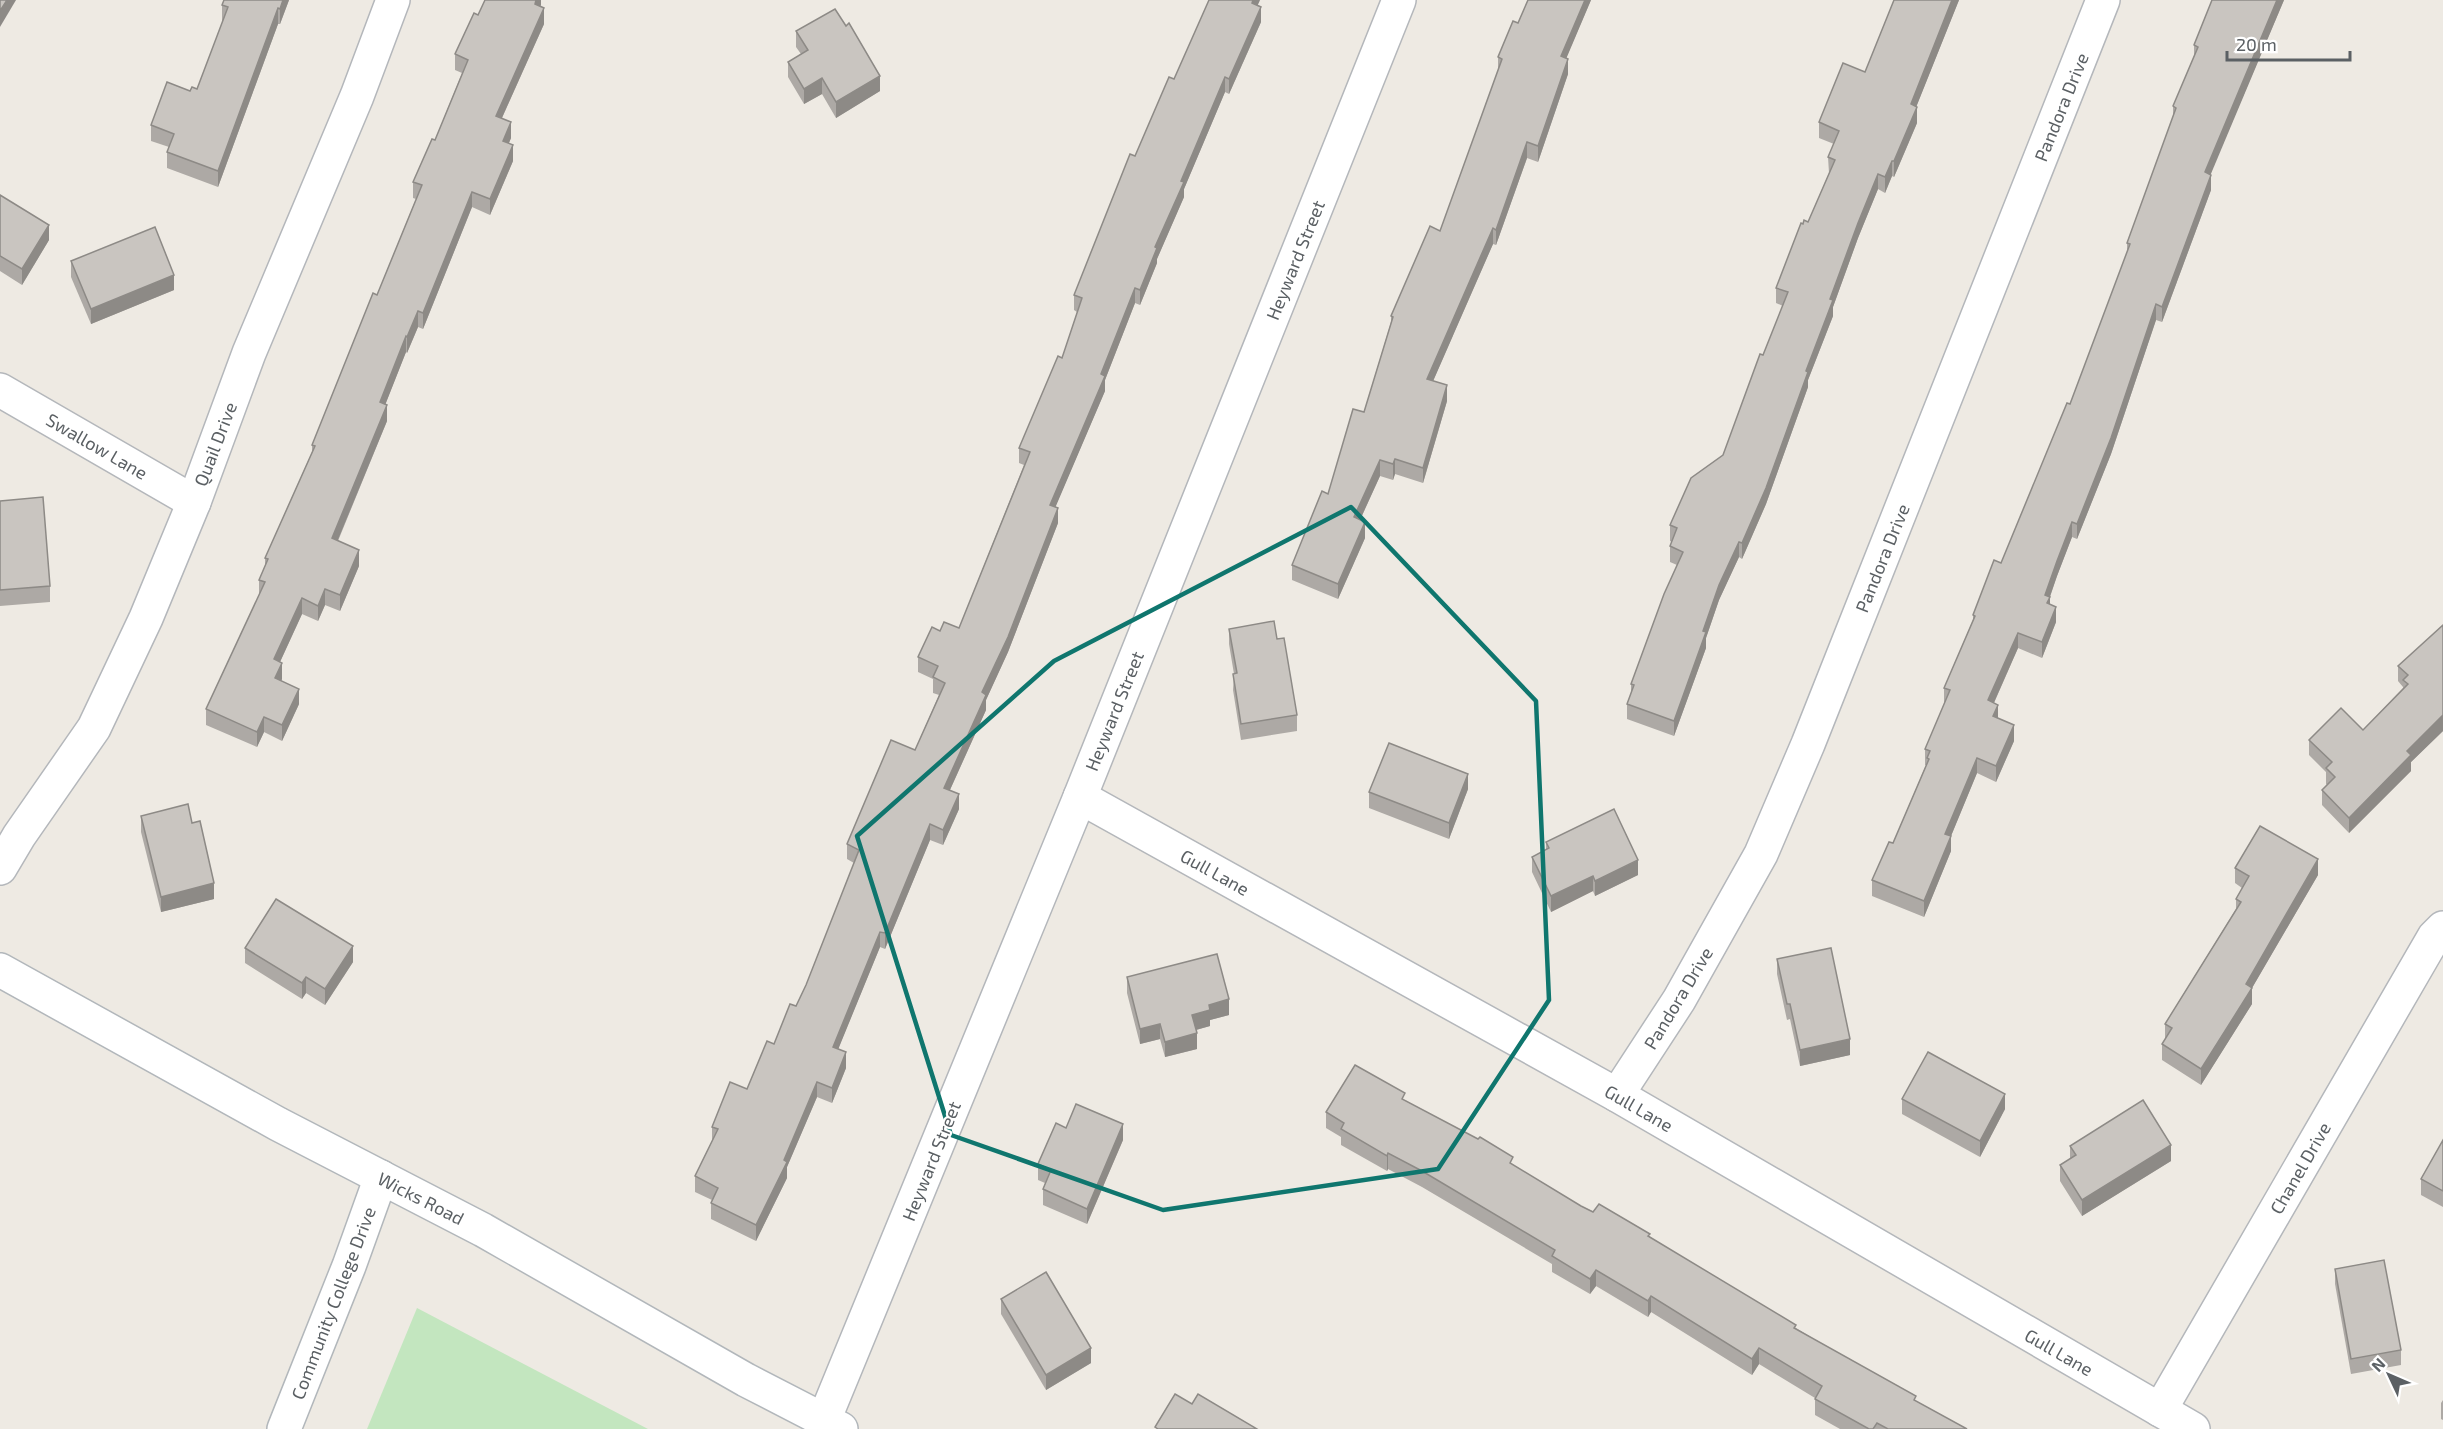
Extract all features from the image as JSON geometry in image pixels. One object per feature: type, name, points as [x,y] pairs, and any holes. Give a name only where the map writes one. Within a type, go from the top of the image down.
[{"type":"street","name":"Quail Drive","points":[[0,868],[19,836],[94,728],[146,618],[194,501],[249,353],[357,96],[393,0]]},
{"type":"street","name":"Heyward Street","points":[[832,1425],[1080,796],[1399,0]]},
{"type":"street","name":"Pandora Drive","points":[[1617,1095],[1679,999],[1761,854],[1808,744],[2103,0]]},
{"type":"street","name":"Swallow Lane","points":[[0,390],[194,501]]},
{"type":"street","name":"Gull Lane","points":[[1080,796],[1617,1095],[2193,1429]]},
{"type":"street","name":"Chanel Drive","points":[[2160,1410],[2434,937],[2443,928]]},
{"type":"street","name":"Wicks Road","points":[[0,970],[278,1124],[483,1230],[736,1374],[832,1425]]},
{"type":"street","name":"Community College Drive","points":[[284,1429],[349,1266],[381,1177]]},
{"type":"highlighted area","points":[[1351,507],[1536,701],[1549,1000],[1438,1169],[1163,1210],[951,1135],[857,836],[1054,661]]},
{"type":"green space","points":[[417,1308],[648,1429],[367,1429]]},
{"type":"building","points":[[0,0],[7,0],[0,11]]},
{"type":"building","points":[[224,0],[283,0],[280,9],[278,8],[218,171],[167,152],[174,134],[151,125],[167,82],[190,91],[192,87],[197,89],[228,7],[222,5]]},
{"type":"building","points":[[485,0],[536,0],[535,4],[544,8],[496,116],[511,122],[503,141],[513,145],[490,199],[472,192],[423,313],[418,311],[406,336],[380,402],[387,405],[332,538],[359,550],[340,595],[325,589],[318,606],[302,598],[274,659],[282,663],[275,678],[299,689],[282,725],[264,717],[257,732],[206,709],[265,582],[259,580],[268,559],[265,558],[315,446],[312,445],[373,293],[377,295],[422,185],[413,182],[432,139],[435,140],[468,60],[455,54],[474,13],[478,15]]},
{"type":"building","points":[[1209,0],[1253,0],[1252,3],[1261,7],[1229,79],[1225,77],[1181,181],[1184,182],[1155,247],[1157,248],[1140,290],[1135,288],[1101,374],[1105,376],[1050,505],[1058,508],[1008,637],[982,692],[986,695],[944,788],[959,794],[943,830],[930,824],[885,933],[880,932],[833,1047],[846,1052],[832,1088],[817,1082],[784,1160],[787,1162],[756,1225],[711,1203],[718,1188],[695,1176],[718,1129],[712,1127],[730,1082],[747,1089],[767,1041],[774,1044],[790,1004],[796,1006],[806,985],[859,850],[847,844],[891,740],[915,750],[945,683],[933,677],[938,666],[918,657],[932,627],[940,631],[944,622],[959,628],[1030,452],[1019,448],[1058,356],[1062,358],[1082,298],[1074,295],[1130,154],[1135,156],[1169,77],[1174,79]]},
{"type":"building","points":[[1528,0],[1585,0],[1561,56],[1568,59],[1538,146],[1527,142],[1496,230],[1493,228],[1427,379],[1447,385],[1423,468],[1395,459],[1393,464],[1380,460],[1354,517],[1365,522],[1338,584],[1292,565],[1322,491],[1328,494],[1353,409],[1364,412],[1393,317],[1391,316],[1430,226],[1440,231],[1502,59],[1498,57],[1513,21],[1518,23]]},
{"type":"building","points":[[1894,0],[1952,0],[1911,104],[1917,107],[1885,177],[1878,174],[1858,223],[1766,488],[1742,543],[1739,542],[1719,585],[1703,631],[1706,632],[1674,721],[1627,704],[1634,685],[1631,684],[1664,594],[1683,552],[1670,546],[1677,528],[1670,525],[1691,478],[1723,455],[1760,354],[1763,355],[1788,292],[1776,288],[1801,223],[1803,224],[1804,220],[1808,222],[1835,160],[1828,157],[1839,131],[1819,122],[1843,63],[1865,72]]},
{"type":"building","points":[[2212,0],[2277,0],[2205,172],[2211,175],[2162,307],[2156,304],[2111,438],[2077,524],[2072,522],[2057,561],[2045,595],[2050,597],[2047,603],[2056,607],[2042,642],[2018,633],[1988,700],[1998,705],[1993,716],[2014,725],[1996,766],[1977,758],[1945,834],[1951,836],[1924,901],[1872,880],[1889,842],[1893,843],[1929,759],[1927,758],[1930,751],[1925,749],[1950,690],[1944,688],[1975,616],[1973,615],[1994,560],[2001,563],[2067,403],[2070,404],[2130,244],[2127,243],[2176,108],[2173,106],[2198,47],[2194,45]]},
{"type":"building","points":[[835,9],[846,26],[849,23],[880,76],[836,102],[822,78],[804,89],[788,62],[808,50],[796,31]]},
{"type":"building","points":[[0,195],[49,225],[22,269],[0,256]]},
{"type":"building","points":[[155,227],[174,275],[91,309],[71,261]]},
{"type":"building","points":[[43,497],[50,586],[0,590],[0,501]]},
{"type":"building","points":[[1274,621],[1277,639],[1284,638],[1297,715],[1241,724],[1233,674],[1237,673],[1229,629]]},
{"type":"building","points":[[2443,625],[2443,715],[2407,751],[2411,755],[2349,818],[2322,790],[2335,777],[2326,768],[2332,762],[2309,740],[2341,708],[2363,730],[2408,684],[2403,680],[2408,675],[2398,666]]},
{"type":"building","points":[[1389,743],[1468,774],[1449,823],[1369,792]]},
{"type":"building","points":[[188,804],[192,823],[200,821],[214,883],[161,897],[141,816]]},
{"type":"building","points":[[1614,809],[1638,860],[1595,881],[1593,876],[1551,896],[1532,857],[1549,848],[1546,842]]},
{"type":"building","points":[[2260,826],[2318,859],[2246,984],[2252,988],[2201,1069],[2162,1044],[2172,1028],[2165,1024],[2241,902],[2236,899],[2249,876],[2235,868]]},
{"type":"building","points":[[276,899],[353,946],[325,989],[306,977],[302,983],[245,948]]},
{"type":"building","points":[[1831,948],[1850,1039],[1800,1050],[1777,959]]},
{"type":"building","points":[[1217,954],[1229,999],[1209,1005],[1210,1010],[1192,1015],[1197,1033],[1165,1042],[1160,1024],[1140,1029],[1127,977]]},
{"type":"building","points":[[1928,1052],[2005,1094],[1980,1141],[1902,1099]]},
{"type":"building","points":[[1355,1065],[1405,1093],[1402,1099],[1478,1139],[1480,1137],[1513,1157],[1510,1163],[1581,1206],[1593,1212],[1599,1204],[1796,1325],[1794,1328],[1916,1396],[1914,1400],[1967,1429],[1888,1429],[1877,1423],[1873,1429],[1869,1429],[1815,1399],[1822,1386],[1759,1348],[1752,1359],[1651,1296],[1648,1301],[1596,1270],[1590,1279],[1552,1256],[1555,1250],[1422,1171],[1388,1153],[1387,1156],[1341,1129],[1344,1123],[1326,1112]]},
{"type":"building","points":[[2143,1100],[2171,1145],[2082,1200],[2060,1165],[2076,1155],[2070,1146]]},
{"type":"building","points":[[1076,1104],[1123,1124],[1087,1209],[1043,1189],[1051,1170],[1038,1164],[1056,1123],[1066,1128]]},
{"type":"building","points":[[2443,1140],[2443,1191],[2421,1179]]},
{"type":"building","points":[[2384,1260],[2401,1350],[2351,1359],[2335,1269]]},
{"type":"building","points":[[1046,1272],[1091,1348],[1046,1375],[1001,1299]]},
{"type":"building","points":[[1175,1394],[1192,1404],[1198,1394],[1257,1429],[1158,1429],[1155,1427]]}]
